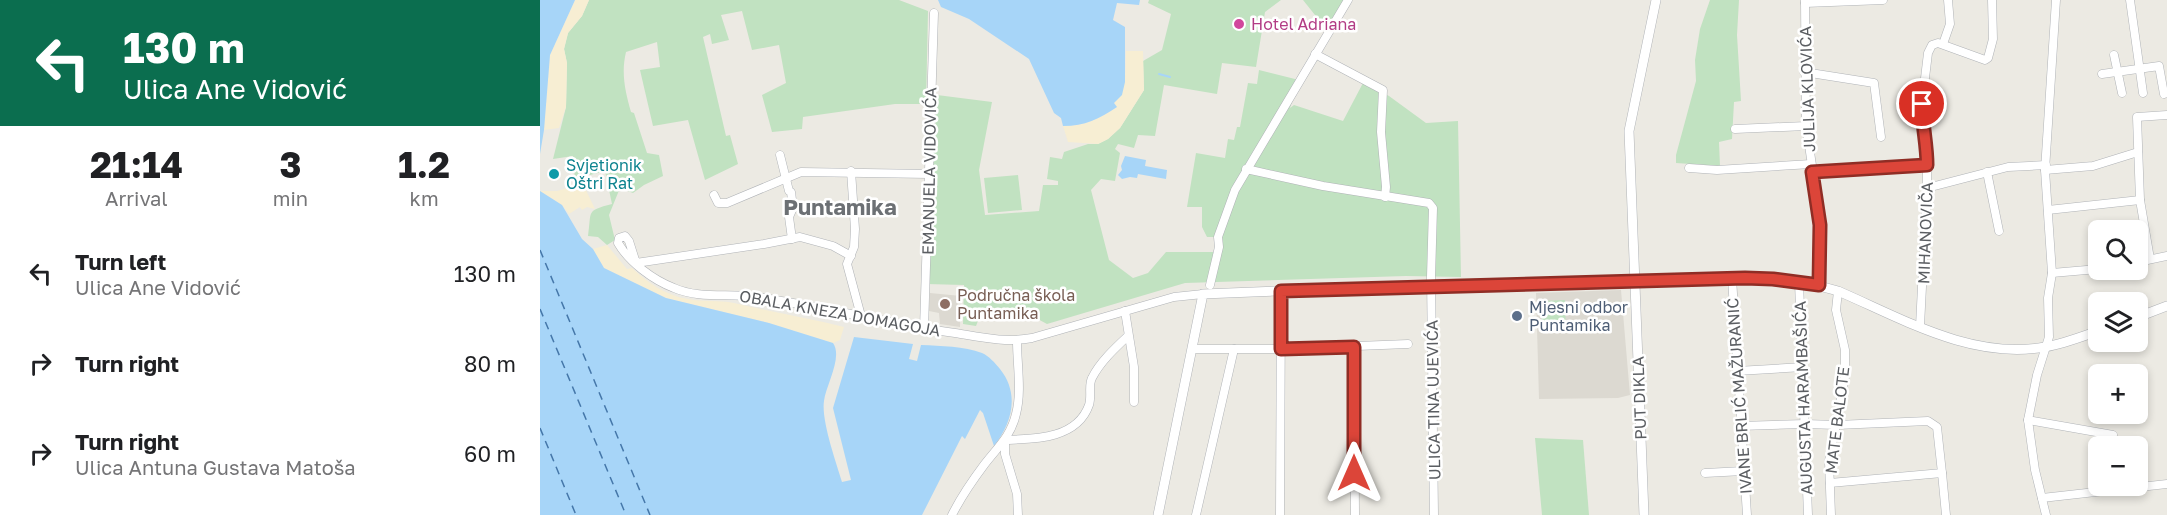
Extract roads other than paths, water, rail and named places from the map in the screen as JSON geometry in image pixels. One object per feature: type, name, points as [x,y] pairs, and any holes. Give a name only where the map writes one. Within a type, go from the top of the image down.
[{"type":"street","points":[[1210,285],[1219,248],[1218,237],[1235,190],[1348,0]]},
{"type":"street","name":"PUT DIKLA","points":[[1644,515],[1629,131],[1656,0]]},
{"type":"street","points":[[1805,2],[1883,0]]},
{"type":"street","points":[[1948,0],[1950,24],[1943,44],[1985,60],[1988,58],[1994,39],[1992,0]]},
{"type":"street","points":[[2046,515],[2033,460],[2028,420],[2037,375],[2049,337],[2048,298],[2052,273],[2046,168],[2056,0]]},
{"type":"street","points":[[2130,0],[2143,93]]},
{"type":"street","name":"JULIJA KLOVIĆA","points":[[1805,2],[1806,126],[1820,230],[1819,285]]},
{"type":"street","name":"EMANUELA VIDOVIĆA","points":[[924,329],[934,14]]},
{"type":"street","name":"MIHANOVIČA","points":[[1920,326],[1927,188],[1927,146],[1922,128],[1922,104],[1928,53],[1932,45],[1943,44]]},
{"type":"street","points":[[1246,169],[1385,197],[1381,132],[1383,90],[1315,54]]},
{"type":"street","points":[[2115,55],[2121,93]]},
{"type":"street","points":[[2102,74],[2159,66],[2164,93]]},
{"type":"street","points":[[1804,72],[1874,83],[1881,137]]},
{"type":"street","points":[[2167,115],[2138,117],[2140,200],[2150,259],[2167,256]]},
{"type":"street","points":[[1735,129],[1806,126]]},
{"type":"street","points":[[1927,188],[2008,166],[2046,168],[2093,166],[2138,152]]},
{"type":"street","points":[[780,155],[791,192],[793,208],[789,217],[792,239],[800,237],[813,239],[851,256]]},
{"type":"street","points":[[1689,168],[1717,170],[1927,165]]},
{"type":"street","points":[[851,171],[855,229],[854,247],[848,264],[861,316]]},
{"type":"street","points":[[714,195],[718,203],[727,203],[801,172],[929,174]]},
{"type":"street","points":[[1987,172],[1999,231]]},
{"type":"street","name":"ULICA TINA UJEVIĆA","points":[[1385,197],[1429,203],[1433,208],[1431,285],[1434,515]]},
{"type":"street","points":[[2048,210],[2140,200]]},
{"type":"street","name":"OBALA KNEZA DOMAGOJA","points":[[792,239],[636,262],[659,281],[675,289],[695,294],[756,297],[924,329],[1017,341]]},
{"type":"street","points":[[2052,273],[2088,270]]},
{"type":"street","points":[[952,515],[963,494],[1005,440],[1013,426],[1017,411],[1017,341],[1174,297],[1431,285],[1732,278],[1819,285],[1965,344],[2022,349],[2046,347],[2088,334]]},
{"type":"street","name":"IVANE BRLIĆ MAŽURANIĆ","points":[[1732,278],[1746,515]]},
{"type":"street","name":"AUGUSTA HARAMBAŠIĆA","points":[[1799,282],[1808,515]]},
{"type":"street","points":[[1280,515],[1281,291]]},
{"type":"street","name":"MATE BALOTE","points":[[1831,515],[1829,461],[1845,377],[1845,350],[1836,310],[1838,291]]},
{"type":"street","points":[[1158,515],[1203,294]]},
{"type":"street","points":[[2148,313],[2167,306]]},
{"type":"street","points":[[1125,311],[1134,367],[1134,402]]},
{"type":"street","points":[[1005,440],[1052,437],[1066,431],[1081,418],[1088,407],[1090,380],[1128,336]]},
{"type":"street","points":[[1192,349],[1281,349],[1408,344]]},
{"type":"street","points":[[1354,347],[1355,515]]},
{"type":"street","points":[[1196,515],[1234,349]]},
{"type":"street","points":[[1737,371],[1803,367]]},
{"type":"street","points":[[2028,420],[2113,435]]},
{"type":"street","points":[[1740,426],[1805,424],[1837,426],[1928,421],[1937,427],[1946,515]]},
{"type":"street","points":[[1005,440],[1005,454],[1017,494],[1018,515]]},
{"type":"street","points":[[1705,473],[1743,471]]},
{"type":"street","points":[[1830,483],[1942,473]]},
{"type":"street","points":[[2042,498],[2167,484]]},
{"type":"water","points":[[540,0],[575,0],[550,55],[540,154]]},
{"type":"water","points":[[938,0],[1140,0],[1139,5],[1117,3],[1113,20],[1125,27],[1125,82],[1122,95],[1114,103],[1117,107],[1092,121],[1063,126],[1061,118],[1054,113],[1029,59],[969,19],[941,7]]},
{"type":"water","points":[[1125,156],[1146,160],[1145,166],[1167,170],[1166,179],[1138,174],[1137,178],[1122,179],[1118,175],[1122,170],[1121,166]]},
{"type":"water","points":[[540,191],[562,205],[582,239],[593,249],[604,268],[666,298],[769,323],[833,343],[836,356],[825,394],[824,409],[830,441],[842,482],[851,480],[833,408],[854,337],[913,344],[909,359],[917,361],[921,345],[960,348],[985,354],[1000,369],[1010,388],[1011,408],[1005,428],[994,446],[980,410],[965,439],[962,436],[922,515],[540,515]]},
{"type":"waterway","points":[[1159,74],[1170,77]]},
{"type":"place","name":"Hotel Adriana","points":[[1239,24]]},
{"type":"place","name":"Svjetionik Oštri Rat","points":[[554,174]]},
{"type":"place","name":"Područna škola Puntamika","points":[[945,304]]},
{"type":"place","name":"Mjesni odbor Puntamika","points":[[1517,316]]},
{"type":"district","name":"Puntamika","points":[[840,206]]}]
